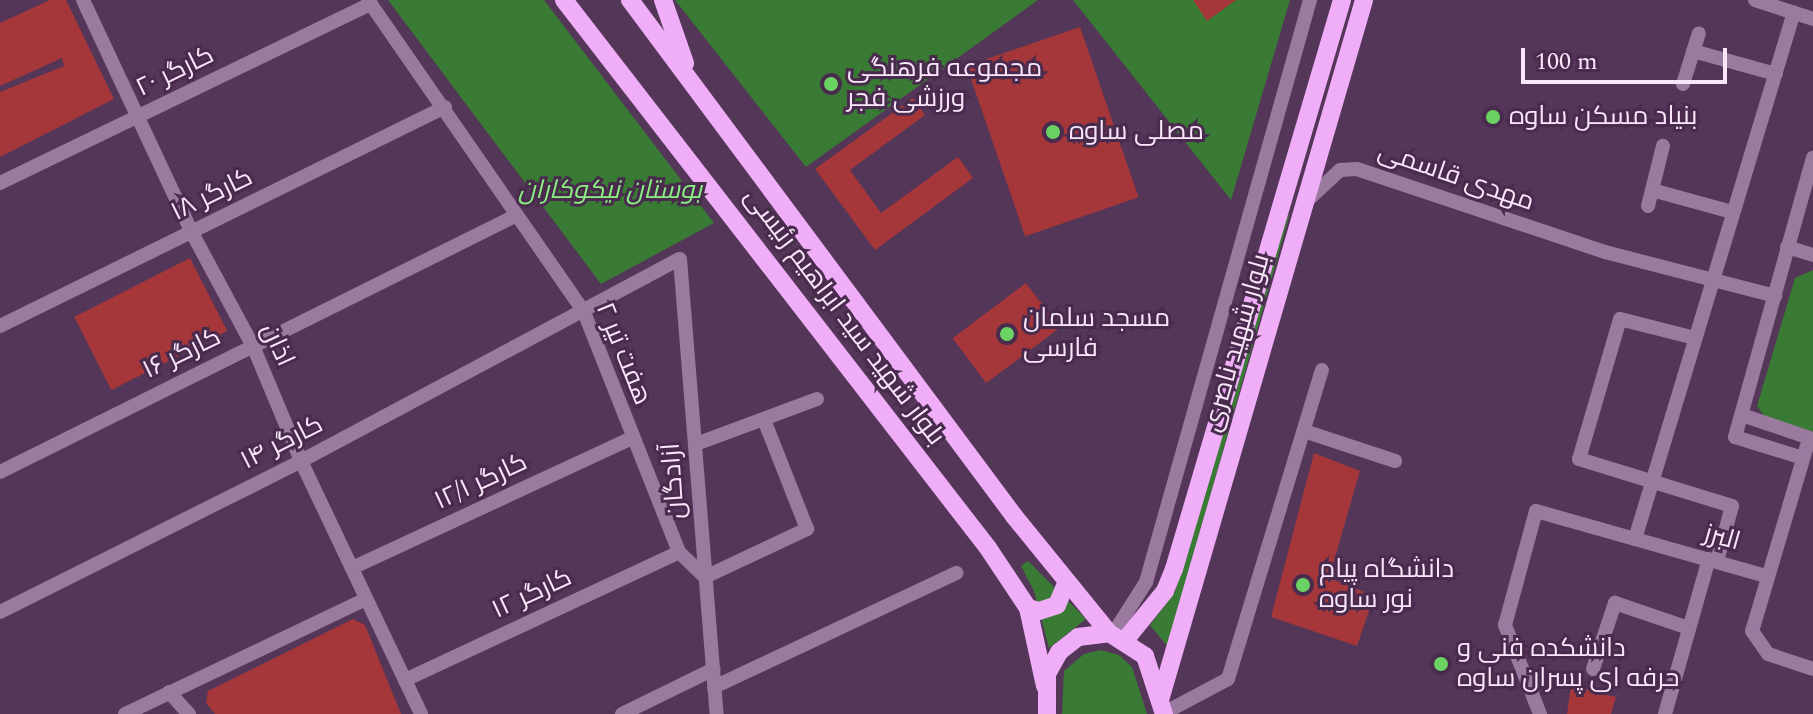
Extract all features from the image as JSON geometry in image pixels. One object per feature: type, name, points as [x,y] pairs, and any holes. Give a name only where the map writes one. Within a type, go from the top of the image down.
[{"type":"main road","name":"بلوار شهید سید ابراهیم رئیسی","points":[[564,0],[783,278],[1028,608],[1045,686],[1047,714]]},
{"type":"main road","name":"بلوار شهید سید ابراهیم رئیسی","points":[[630,0],[1066,584],[1116,635],[1145,656],[1163,709]]},
{"type":"main road","points":[[663,0],[691,81]]},
{"type":"main road","name":"بلوار شهید ناصری","points":[[1116,635],[1165,591],[1174,569],[1342,0]]},
{"type":"main road","name":"بلوار شهید ناصری","points":[[1163,709],[1303,206],[1364,0]]},
{"type":"main road","points":[[1028,608],[1039,611],[1057,605],[1066,584]]},
{"type":"main road","points":[[1045,686],[1052,662],[1068,644],[1090,634],[1116,635]]},
{"type":"street","name":"اذان","points":[[83,0],[191,231],[253,346],[301,461],[421,714]]},
{"type":"street","points":[[1116,635],[1146,582],[1310,0]]},
{"type":"street","points":[[1755,0],[1813,19]]},
{"type":"street","name":"کارگر ۲۰","points":[[0,183],[369,2]]},
{"type":"street","name":"هفت تیر ۲","points":[[369,2],[445,107],[515,216],[584,312],[630,439],[679,552],[705,577]]},
{"type":"street","points":[[1635,539],[1794,12]]},
{"type":"street","points":[[1683,84],[1699,33]]},
{"type":"street","points":[[1693,51],[1776,74]]},
{"type":"street","name":"کارگر ۱۸","points":[[0,326],[445,107]]},
{"type":"street","points":[[1648,206],[1663,146]]},
{"type":"street","points":[[1803,458],[1735,437],[1811,165]]},
{"type":"street","name":"مهدی قاسمی","points":[[1303,206],[1340,170],[1357,169],[1605,252],[1775,296]]},
{"type":"street","points":[[1652,190],[1732,212]]},
{"type":"street","name":"کارگر ۱۶","points":[[0,472],[515,216]]},
{"type":"street","points":[[1787,247],[1813,255]]},
{"type":"street","name":"آزادگان","points":[[584,312],[680,259],[717,714]]},
{"type":"street","name":"کارگر ۱۴","points":[[0,612],[301,461],[584,312]]},
{"type":"street","points":[[1665,714],[1689,628],[1732,506],[1579,459],[1620,319],[1695,338]]},
{"type":"street","points":[[1163,709],[1228,679],[1322,370]]},
{"type":"street","points":[[696,444],[817,399]]},
{"type":"street","points":[[1742,415],[1811,439],[1766,576]]},
{"type":"street","points":[[705,577],[807,529],[764,420]]},
{"type":"street","points":[[1304,431],[1395,461]]},
{"type":"street","name":"کارگر ۱۲/۱","points":[[352,568],[630,439]]},
{"type":"street","name":"البرز","points":[[1540,714],[1505,625],[1536,511],[1766,576],[1752,631],[1757,642],[1768,654],[1813,669]]},
{"type":"street","name":"کارگر ۱۲","points":[[405,680],[679,552]]},
{"type":"street","points":[[714,687],[956,573]]},
{"type":"street","points":[[125,714],[366,599]]},
{"type":"street","points":[[1593,669],[1615,603],[1689,628]]},
{"type":"street","points":[[622,714],[714,669]]},
{"type":"street","points":[[169,692],[189,714]]},
{"type":"green space","name":"بوستان نیکوکاران","points":[[388,0],[544,0],[714,223],[601,284]]},
{"type":"green space","name":"مجموعه فرهنگی ورزشی فجر","points":[[675,0],[1038,0],[806,167]]},
{"type":"green space","name":"مجموعه فرهنگی ورزشی فجر","points":[[1073,0],[1290,0],[1231,200]]},
{"type":"green space","points":[[1290,213],[1168,647],[1150,625],[1175,592],[1277,236]]},
{"type":"green space","points":[[1813,270],[1813,432],[1765,417],[1757,406],[1795,278]]},
{"type":"green space","points":[[1028,561],[1086,619],[1049,648],[1034,591],[1021,566]]},
{"type":"green space","points":[[1101,650],[1119,655],[1132,667],[1147,714],[1062,714],[1064,671],[1084,654]]},
{"type":"building","points":[[50,0],[66,0],[114,99],[0,157],[0,92],[64,66],[62,58],[0,86],[0,23]]},
{"type":"building","points":[[1193,0],[1236,0],[1207,21]]},
{"type":"building","name":"مصلی ساوه","points":[[1080,27],[1139,197],[1025,236],[967,66]]},
{"type":"building","points":[[913,98],[925,115],[850,170],[881,213],[958,157],[973,178],[875,250],[815,169]]},
{"type":"building","points":[[190,258],[227,331],[111,390],[74,317]]},
{"type":"building","name":"مسجد سلمان فارسی","points":[[1026,283],[1060,328],[986,383],[953,338]]},
{"type":"building","points":[[1314,453],[1360,471],[1329,578],[1374,596],[1357,646],[1271,617]]},
{"type":"building","points":[[353,619],[365,625],[401,714],[215,714],[206,703],[208,691]]},
{"type":"building","points":[[1571,686],[1616,697],[1611,714],[1567,714]]},
{"type":"place","name":"مجموعه فرهنگی ورزشی فجر","points":[[831,84]]},
{"type":"place","name":"بنیاد مسکن ساوه","points":[[1493,117]]},
{"type":"place","name":"مصلی ساوه","points":[[1053,132]]},
{"type":"place","name":"مسجد سلمان فارسی","points":[[1007,334]]},
{"type":"place","name":"دانشگاه پیام نور ساوه","points":[[1303,585]]},
{"type":"place","name":"دانشکده فنی و حرفه ای پسران ساوه","points":[[1441,664]]}]
